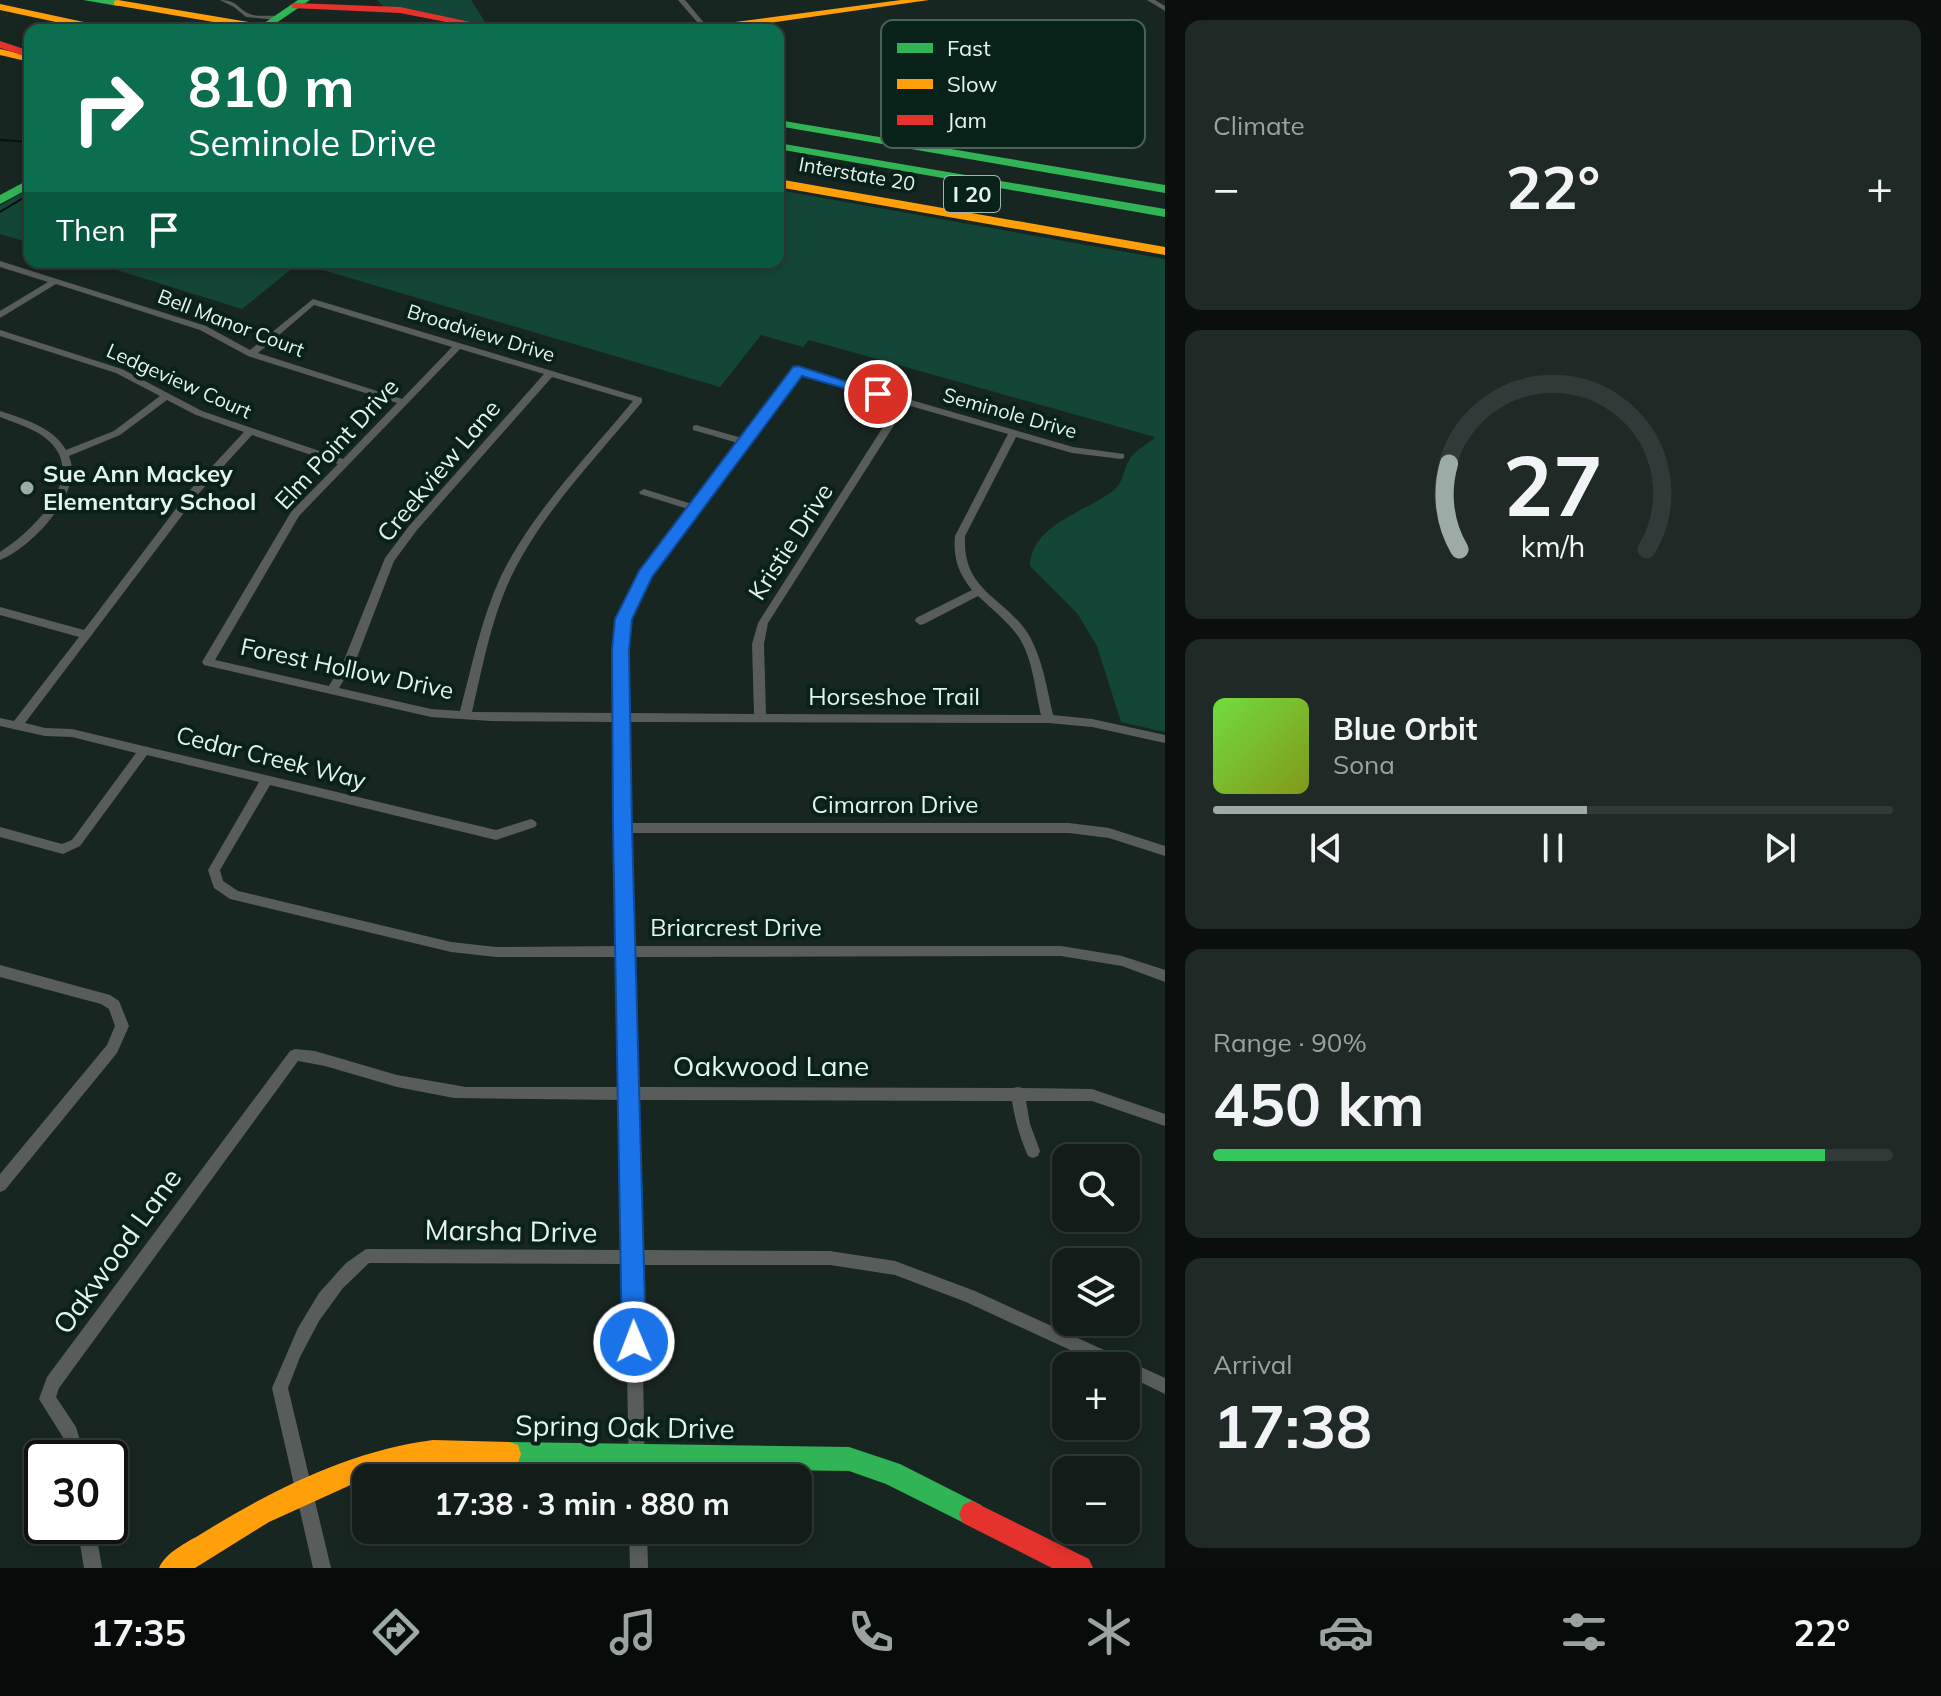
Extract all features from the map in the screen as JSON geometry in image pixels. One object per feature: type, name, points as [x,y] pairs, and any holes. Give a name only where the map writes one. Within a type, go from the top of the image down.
[{"type":"main road","points":[[88,0],[252,24]]},
{"type":"main road","points":[[740,24],[924,0]]},
{"type":"main road","points":[[276,24],[307,4],[413,12],[473,24]]},
{"type":"main road","points":[[0,7],[79,24]]},
{"type":"main road","points":[[0,20],[24,25]]},
{"type":"main road","points":[[0,44],[24,54]]},
{"type":"main road","points":[[0,52],[24,56]]},
{"type":"main road","name":"Interstate 20","points":[[784,124],[881,141]]},
{"type":"main road","name":"Interstate 20","points":[[925,148],[1165,189]]},
{"type":"main road","name":"I 20","points":[[784,151],[1165,213]]},
{"type":"main road","name":"I 20","points":[[784,151],[1165,228]]},
{"type":"main road","name":"Interstate 20","points":[[784,184],[1165,251]]},
{"type":"main road","name":"Spring Oak Drive","points":[[172,1568],[233,1525],[304,1488],[371,1464],[425,1453],[849,1459],[891,1473],[1080,1568]]},
{"type":"street","points":[[223,0],[265,24]]},
{"type":"street","points":[[681,0],[698,24]]},
{"type":"street","points":[[1150,0],[1165,9]]},
{"type":"street","name":"Bell Manor Court","points":[[0,264],[203,328],[251,354],[403,402]]},
{"type":"street","points":[[0,315],[55,281]]},
{"type":"street","name":"Broadview Drive","points":[[251,354],[313,302],[639,400],[529,536],[511,568],[495,602],[465,715]]},
{"type":"street","name":"Ledgeview Court","points":[[0,333],[119,371],[199,413],[344,463]]},
{"type":"street","name":"Elm Point Drive","points":[[208,662],[295,514],[459,345]]},
{"type":"street","name":"Seminole Drive","points":[[743,441],[798,370],[1086,454],[1121,456]]},
{"type":"street","name":"Creekview Lane","points":[[332,691],[350,660],[389,560],[413,528],[550,373]]},
{"type":"street","points":[[64,454],[117,433],[165,397]]},
{"type":"street","name":"Kristie Drive","points":[[760,718],[758,644],[763,623],[904,402]]},
{"type":"street","points":[[0,414],[46,434],[59,445],[68,468],[64,486],[52,509],[35,531],[0,557]]},
{"type":"street","points":[[636,1464],[622,828],[624,619],[644,575],[743,441],[696,428]]},
{"type":"street","points":[[17,726],[195,491],[250,431]]},
{"type":"street","points":[[1014,432],[960,536],[957,549],[959,563],[979,591],[1006,614],[1025,638],[1048,719]]},
{"type":"street","points":[[644,492],[694,508]]},
{"type":"street","points":[[920,621],[979,591]]},
{"type":"street","points":[[0,611],[87,635]]},
{"type":"street","name":"Forest Hollow Drive","points":[[208,662],[431,713],[621,718]]},
{"type":"street","name":"Horseshoe Trail","points":[[621,718],[1048,719],[1092,723],[1165,739]]},
{"type":"street","name":"Cedar Creek Way","points":[[0,722],[45,732],[72,733],[496,835],[531,824]]},
{"type":"street","points":[[0,832],[63,849],[76,843],[144,750]]},
{"type":"street","name":"Briarcrest Drive","points":[[267,779],[214,870],[218,884],[235,895],[451,947],[496,952],[1061,951],[1122,961],[1165,976]]},
{"type":"street","name":"Cimarron Drive","points":[[622,828],[1069,828],[1109,833],[1165,851]]},
{"type":"street","points":[[0,971],[105,999],[114,1005],[120,1015],[119,1038],[112,1049],[0,1185]]},
{"type":"street","name":"Oakwood Lane","points":[[75,1440],[63,1418],[47,1399],[53,1383],[295,1055],[308,1055],[444,1091],[1092,1095],[1165,1120]]},
{"type":"street","points":[[1018,1093],[1023,1124],[1033,1151]]},
{"type":"street","name":"Marsha Drive","points":[[322,1568],[280,1388],[288,1363],[319,1310],[345,1272],[366,1256],[830,1258],[895,1268],[970,1296],[1091,1352]]},
{"type":"street","name":"Marsha Drive","points":[[1140,1374],[1165,1386]]},
{"type":"street","points":[[89,1544],[93,1568]]},
{"type":"street","points":[[638,1544],[639,1568]]},
{"type":"green space","points":[[377,0],[471,0],[486,24],[481,24],[385,8]]},
{"type":"green space","points":[[784,191],[1165,259],[1165,732],[1121,722],[1097,646],[1077,613],[1030,566],[1033,552],[1050,529],[1114,490],[1131,457],[1155,437],[809,340],[803,347],[761,335],[720,387],[316,268],[784,268]]},
{"type":"green space","points":[[24,192],[24,241],[0,234],[0,206]]},
{"type":"green space","points":[[110,268],[293,268],[242,309]]},
{"type":"waterway","points":[[0,140],[24,142]]},
{"type":"waterway","points":[[0,212],[24,198]]},
{"type":"traffic: fast","points":[[88,0],[118,3]]},
{"type":"traffic: fast","points":[[268,24],[305,0]]},
{"type":"traffic: fast","points":[[784,124],[881,141]]},
{"type":"traffic: fast","points":[[784,147],[1165,213]]},
{"type":"traffic: fast","points":[[925,148],[1165,189]]},
{"type":"traffic: fast","points":[[0,200],[24,186]]},
{"type":"traffic: fast","points":[[509,1454],[849,1459],[891,1473],[972,1514]]},
{"type":"traffic: slow","points":[[742,24],[924,0]]},
{"type":"traffic: slow","points":[[118,3],[243,24]]},
{"type":"traffic: slow","points":[[0,7],[79,24]]},
{"type":"traffic: slow","points":[[0,52],[24,58]]},
{"type":"traffic: slow","points":[[784,184],[1165,251]]},
{"type":"traffic: slow","points":[[172,1568],[260,1513],[355,1471],[433,1453],[509,1454]]},
{"type":"traffic: jam","points":[[296,6],[400,10],[472,24]]},
{"type":"traffic: jam","points":[[0,44],[24,53]]},
{"type":"traffic: jam","points":[[972,1514],[1080,1568]]},
{"type":"place","name":"Sue Ann Mackey Elementary School","points":[[27,488]]},
{"type":"route","points":[[634,1342],[622,828],[621,650],[624,619],[644,575],[798,370],[878,394]]}]
